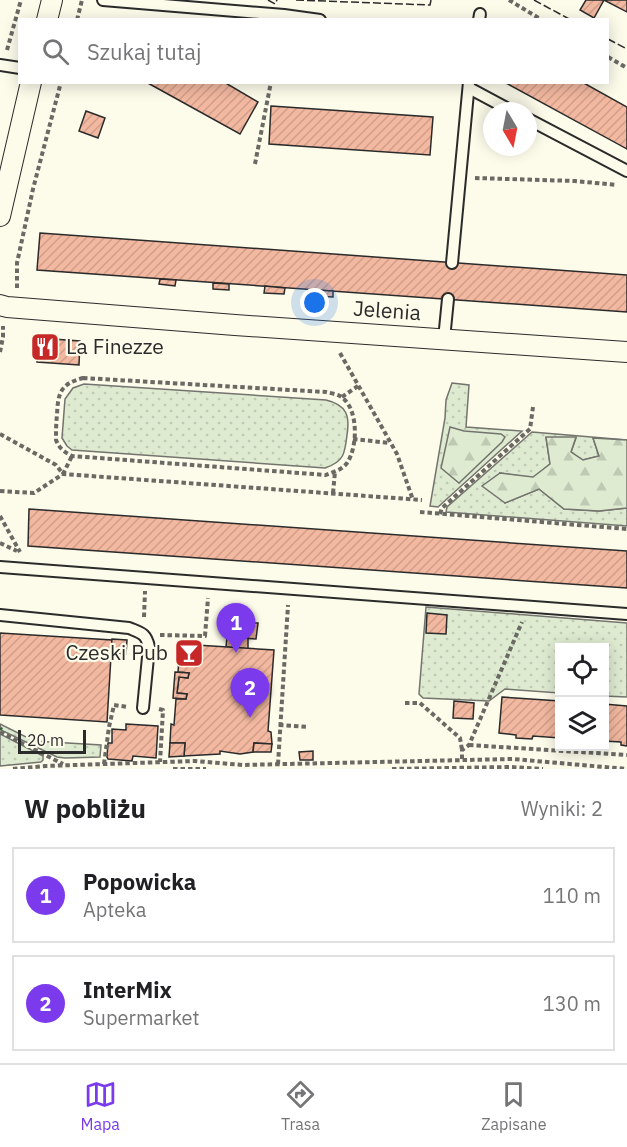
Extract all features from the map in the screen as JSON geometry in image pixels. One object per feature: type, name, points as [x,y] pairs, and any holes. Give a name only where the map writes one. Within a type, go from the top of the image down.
[{"type":"street","points":[[48,18],[52,0]]},
{"type":"street","points":[[0,216],[31,84]]},
{"type":"street","name":"Jelenia","points":[[1,312],[18,308],[627,352]]},
{"type":"lane","points":[[103,0],[306,18]]},
{"type":"lane","points":[[1,65],[18,68]]},
{"type":"lane","points":[[452,263],[469,85],[497,102]]},
{"type":"lane","points":[[537,124],[627,171]]},
{"type":"lane","points":[[444,339],[448,299]]},
{"type":"lane","points":[[0,567],[627,614]]},
{"type":"lane","points":[[0,615],[129,628],[143,634],[149,647],[142,708]]},
{"type":"path","points":[[1,65],[21,0]]},
{"type":"path","points":[[78,18],[82,0]]},
{"type":"path","points":[[509,0],[539,18]]},
{"type":"path","points":[[609,58],[627,68]]},
{"type":"path","points":[[24,291],[16,288],[17,263],[33,189],[60,84]]},
{"type":"path","points":[[255,164],[270,84]]},
{"type":"path","points":[[459,178],[575,181],[627,185]]},
{"type":"path","points":[[0,352],[1,312]]},
{"type":"path","points":[[327,331],[397,454],[413,500]]},
{"type":"path","points":[[83,378],[326,392],[342,397],[347,403],[354,416],[353,439],[352,450],[346,464],[326,475],[72,456],[62,450],[56,440],[58,397],[67,384],[83,378]]},
{"type":"path","points":[[342,397],[358,386]]},
{"type":"path","points":[[440,514],[442,508],[530,429],[533,407]]},
{"type":"path","points":[[0,434],[56,465],[63,474],[422,500]]},
{"type":"path","points":[[353,439],[390,443]]},
{"type":"path","points":[[0,491],[34,493],[63,474],[72,456]]},
{"type":"path","points":[[333,494],[335,472]]},
{"type":"path","points":[[420,512],[627,529]]},
{"type":"path","points":[[0,516],[20,553],[0,543]]},
{"type":"path","points":[[146,579],[143,634],[205,636],[209,583]]},
{"type":"path","points":[[278,764],[290,589]]},
{"type":"path","points":[[462,750],[470,745],[528,607]]},
{"type":"path","points":[[405,704],[420,703],[460,738],[462,759]]},
{"type":"path","points":[[104,764],[114,705],[163,710],[160,762]]},
{"type":"path","points":[[279,725],[308,727]]},
{"type":"path","points":[[0,732],[66,765]]},
{"type":"path","points":[[470,745],[627,755]]},
{"type":"path","points":[[13,769],[160,762],[210,762],[243,765],[513,759],[627,769]]},
{"type":"path","points":[[392,769],[510,767],[543,769]]},
{"type":"path","points":[[173,769],[206,769]]},
{"type":"green space","points":[[452,383],[469,385],[466,427],[522,431],[438,507],[430,506],[446,400]]},
{"type":"green space","points":[[84,384],[326,400],[339,405],[346,412],[348,428],[345,447],[340,460],[325,468],[72,450],[62,438],[65,399],[73,388]]},
{"type":"green space","points":[[450,427],[464,431],[501,434],[505,437],[459,483],[441,468]]},
{"type":"green space","points":[[532,432],[627,440],[593,438],[599,456],[583,460],[571,452],[576,438],[546,438],[550,464],[533,478],[500,473],[505,503],[539,489],[564,509],[599,511],[627,508],[627,526],[446,512],[447,507]]},
{"type":"green space","points":[[546,437],[576,437],[571,452],[583,460],[599,456],[593,438],[627,440],[627,508],[599,511],[564,509],[539,489],[505,503],[482,486],[500,473],[533,477],[550,464]]},
{"type":"green space","points":[[426,607],[627,623],[627,697],[609,696],[609,643],[555,643],[555,693],[505,689],[489,701],[423,698],[419,694]]},
{"type":"green space","points":[[0,724],[34,741],[101,745],[100,757],[57,757],[1,730]]},
{"type":"green space","points":[[0,734],[43,756],[43,760],[0,766]]},
{"type":"building","points":[[586,0],[604,0],[594,18],[580,10]]},
{"type":"building","points":[[604,0],[627,0],[627,12]]},
{"type":"building","points":[[150,84],[227,84],[258,102],[240,134]]},
{"type":"building","points":[[508,84],[586,84],[627,107],[627,149]]},
{"type":"building","points":[[271,106],[433,117],[430,155],[269,144]]},
{"type":"building","points":[[86,111],[105,118],[98,138],[79,131]]},
{"type":"building","points":[[40,233],[627,275],[627,312],[37,270]]},
{"type":"building","points":[[160,279],[176,280],[175,286],[159,284]]},
{"type":"building","points":[[213,283],[229,284],[229,290],[213,289]]},
{"type":"building","points":[[265,286],[285,288],[284,294],[264,293]]},
{"type":"building","points":[[316,290],[333,291],[333,297],[315,296]]},
{"type":"building","points":[[39,338],[80,341],[79,365],[37,362]]},
{"type":"building","points":[[29,509],[627,551],[627,588],[28,546]]},
{"type":"building","points":[[427,613],[447,615],[446,634],[426,633]]},
{"type":"building","points":[[249,623],[258,623],[256,639],[227,637],[228,625],[249,626]]},
{"type":"building","points":[[0,633],[112,640],[107,722],[0,715]]},
{"type":"building","points":[[227,637],[248,638],[248,649],[226,647]]},
{"type":"building","points":[[112,639],[127,640],[126,654],[111,653]]},
{"type":"building","points":[[180,644],[274,650],[268,731],[271,732],[272,744],[254,743],[253,752],[240,754],[220,751],[220,754],[184,756],[185,743],[170,743],[176,699],[186,699],[187,694],[177,693],[179,677],[188,678],[189,673],[178,672]]},
{"type":"building","points":[[175,672],[189,673],[188,678],[179,677],[177,693],[187,694],[186,699],[173,698]]},
{"type":"building","points":[[502,697],[555,701],[555,738],[533,736],[532,739],[516,738],[516,735],[499,733]]},
{"type":"building","points":[[454,701],[474,703],[473,719],[453,718]]},
{"type":"building","points":[[609,704],[627,706],[627,746],[621,745],[621,742],[609,741]]},
{"type":"building","points":[[126,724],[158,726],[156,758],[133,756],[132,761],[108,759],[108,743],[112,743],[112,729],[126,730]]},
{"type":"building","points":[[170,743],[185,743],[184,756],[169,757]]},
{"type":"building","points":[[254,743],[272,744],[271,752],[253,752]]},
{"type":"building","points":[[313,751],[313,760],[300,760],[299,752]]},
{"type":"fence","points":[[268,0],[275,4],[277,0]]},
{"type":"fence","points":[[296,0],[430,5],[431,0]]},
{"type":"fence","points":[[534,0],[567,18]]},
{"type":"fence","points":[[609,40],[627,49]]},
{"type":"place","name":"La Finezze","points":[[45,347]]},
{"type":"place","name":"Czeski Pub","points":[[189,653]]},
{"type":"place","name":"Popowicka","points":[[236,653]]},
{"type":"place","name":"InterMix","points":[[250,718]]}]
